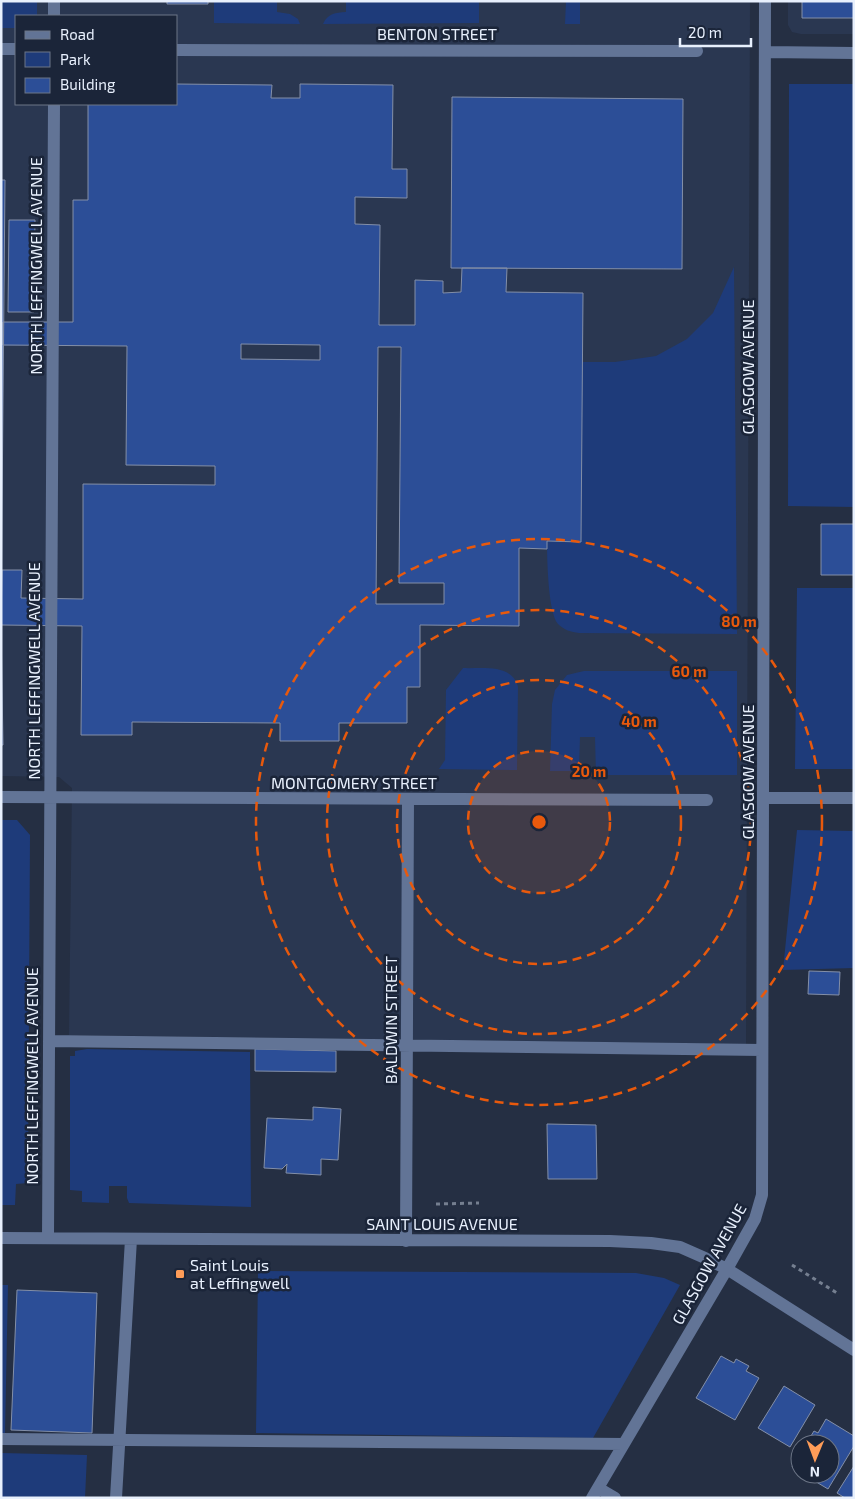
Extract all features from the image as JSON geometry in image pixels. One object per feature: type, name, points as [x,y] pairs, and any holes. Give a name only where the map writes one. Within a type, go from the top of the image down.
[{"type":"street","points":[[54,1],[54,15]]},
{"type":"street","name":"GLASGOW AVENUE","points":[[595,1493],[727,1270],[755,1219],[762,1195],[765,1]]},
{"type":"street","points":[[1,49],[15,49]]},
{"type":"street","name":"BENTON STREET","points":[[178,50],[697,52]]},
{"type":"street","points":[[765,52],[854,53]]},
{"type":"street","name":"NORTH LEFFINGWELL AVENUE","points":[[48,1238],[54,105]]},
{"type":"street","name":"MONTGOMERY STREET","points":[[1,798],[707,800]]},
{"type":"street","points":[[764,798],[854,798]]},
{"type":"street","name":"BALDWIN STREET","points":[[406,1241],[408,799]]},
{"type":"street","points":[[49,1041],[762,1050]]},
{"type":"street","name":"SAINT LOUIS AVENUE","points":[[1,1238],[610,1241],[651,1243],[680,1247],[705,1258],[854,1350]]},
{"type":"street","points":[[116,1498],[131,1239]]},
{"type":"street","points":[[1,1439],[624,1444]]},
{"type":"street","points":[[595,1493],[615,1498]]},
{"type":"path","points":[[436,1204],[479,1204]]},
{"type":"path","points":[[792,1265],[837,1293]]},
{"type":"shaded area","points":[[1,1],[750,1],[746,1044],[69,1035],[72,788],[59,777],[1,776]]},
{"type":"shaded area","points":[[788,1],[854,1],[854,34],[801,34],[792,32],[788,25]]},
{"type":"green space","points":[[1,1],[37,1],[37,15],[15,15],[15,28],[2,28]]},
{"type":"green space","points":[[214,1],[277,1],[277,12],[290,14],[298,19],[300,24],[214,23]]},
{"type":"green space","points":[[346,1],[479,1],[479,23],[323,24],[325,20],[335,13],[346,12]]},
{"type":"green space","points":[[566,1],[580,1],[580,24],[565,24]]},
{"type":"green space","points":[[789,84],[854,84],[854,507],[788,506]]},
{"type":"green space","points":[[734,267],[737,634],[579,633],[565,629],[558,624],[552,609],[547,541],[581,542],[582,362],[615,362],[656,356],[687,339],[713,313]]},
{"type":"green space","points":[[797,588],[854,588],[854,769],[795,769]]},
{"type":"green space","points":[[463,668],[495,669],[510,674],[515,679],[518,687],[517,770],[439,769],[445,760],[446,690]]},
{"type":"green space","points":[[584,671],[737,671],[737,775],[596,775],[595,737],[580,737],[579,771],[550,771],[552,704],[555,690],[567,675]]},
{"type":"green space","points":[[1,820],[17,820],[30,835],[28,1183],[16,1184],[15,1205],[1,1205]]},
{"type":"green space","points":[[797,830],[854,831],[854,968],[783,970]]},
{"type":"green space","points":[[87,1049],[250,1052],[251,1207],[129,1203],[127,1186],[109,1186],[109,1203],[82,1202],[82,1191],[70,1190],[70,1056],[75,1056],[75,1051]]},
{"type":"green space","points":[[258,1271],[636,1273],[664,1278],[680,1285],[593,1438],[256,1433]]},
{"type":"green space","points":[[1,1285],[8,1285],[5,1433],[1,1433]]},
{"type":"green space","points":[[1,1453],[87,1455],[85,1498],[1,1498]]},
{"type":"building","points":[[167,1],[208,1],[208,4],[167,4]]},
{"type":"building","points":[[802,1],[854,1],[854,18],[802,18]]},
{"type":"building","points":[[178,84],[272,85],[271,98],[300,98],[300,84],[393,85],[392,169],[407,169],[407,198],[355,197],[355,224],[380,225],[379,325],[415,325],[415,280],[443,281],[443,293],[461,292],[462,268],[507,268],[506,292],[583,293],[581,542],[547,541],[547,549],[519,548],[519,626],[420,625],[420,687],[407,687],[407,723],[339,723],[339,741],[280,741],[280,723],[132,722],[132,735],[81,735],[82,626],[1,625],[2,570],[22,570],[21,598],[83,599],[83,484],[215,485],[215,466],[126,465],[127,346],[3,345],[3,322],[73,322],[73,200],[88,200],[88,105],[178,105]],"holes":[[[241,344],[320,345],[320,360],[241,359]],[[378,347],[401,347],[399,583],[444,583],[444,604],[376,604]]]},
{"type":"building","points":[[452,97],[683,99],[682,269],[451,268]]},
{"type":"building","points":[[1,180],[5,180],[1,625]]},
{"type":"building","points":[[9,220],[35,220],[34,312],[8,312]]},
{"type":"building","points":[[821,524],[854,524],[854,575],[821,575]]},
{"type":"building","points":[[1,625],[3,745],[1,745]]},
{"type":"building","points":[[809,971],[840,972],[839,995],[808,994]]},
{"type":"building","points":[[255,1049],[336,1051],[336,1072],[255,1071]]},
{"type":"building","points":[[313,1107],[341,1109],[338,1160],[321,1159],[321,1175],[286,1173],[287,1164],[282,1169],[264,1168],[267,1118],[313,1120]]},
{"type":"building","points":[[547,1124],[596,1125],[597,1179],[548,1179]]},
{"type":"building","points":[[17,1290],[97,1293],[92,1433],[11,1430]]},
{"type":"building","points":[[721,1356],[734,1363],[736,1359],[749,1366],[746,1371],[759,1378],[735,1420],[696,1398]]},
{"type":"building","points":[[784,1386],[815,1405],[798,1434],[790,1434],[790,1447],[758,1428]]},
{"type":"building","points":[[826,1419],[854,1436],[854,1446],[840,1469],[840,1434],[812,1434],[814,1431],[818,1433]]},
{"type":"building","points":[[854,1466],[854,1498],[845,1498],[837,1493]]},
{"type":"building","points":[[820,1484],[831,1484],[828,1489]]},
{"type":"place","name":"Saint Louis at Leffingwell","points":[[180,1274]]}]
